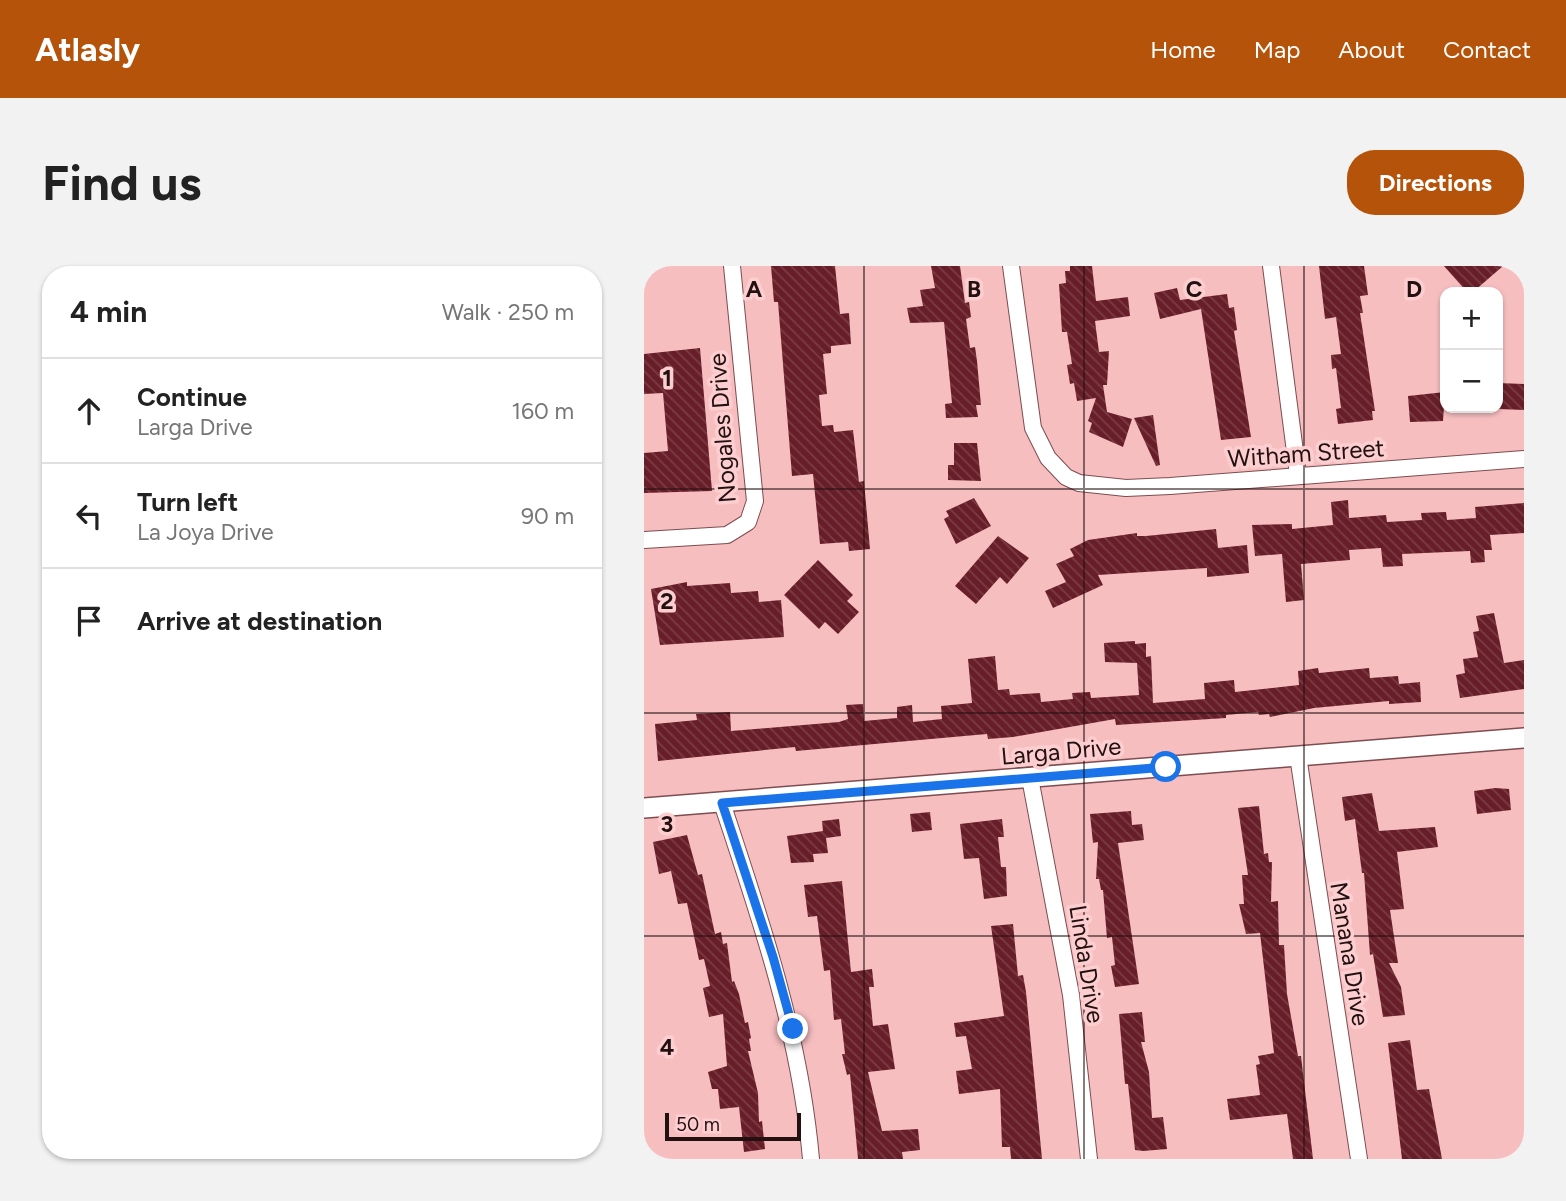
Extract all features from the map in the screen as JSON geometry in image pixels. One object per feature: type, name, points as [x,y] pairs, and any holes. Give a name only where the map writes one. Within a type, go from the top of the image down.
[{"type":"street","name":"Nogales Drive","points":[[644,540],[727,535],[748,522],[755,500],[732,266]]},
{"type":"street","name":"Witham Street","points":[[1011,266],[1033,428],[1048,458],[1066,477],[1091,485],[1170,486],[1524,459]]},
{"type":"street","points":[[1271,266],[1298,475]]},
{"type":"street","name":"Larga Drive","points":[[644,808],[1524,738]]},
{"type":"street","name":"Manana Drive","points":[[1297,757],[1359,1159]]},
{"type":"street","name":"Linda Drive","points":[[1030,778],[1071,995],[1089,1159]]},
{"type":"street","points":[[722,803],[773,957],[793,1029],[811,1159]]},
{"type":"building","points":[[771,266],[835,266],[840,314],[849,313],[851,344],[831,346],[831,353],[823,354],[827,394],[819,395],[822,426],[833,425],[834,432],[853,430],[859,482],[864,481],[870,549],[849,551],[848,542],[820,544],[813,474],[792,476],[778,302],[774,302]]},
{"type":"building","points":[[931,266],[960,266],[965,303],[969,302],[971,317],[966,319],[970,348],[975,347],[977,361],[981,405],[976,405],[978,417],[946,418],[945,404],[952,403],[944,322],[910,323],[907,308],[923,306],[920,290],[935,288]]},
{"type":"building","points":[[1070,266],[1092,266],[1096,301],[1128,297],[1130,316],[1095,321],[1099,352],[1109,351],[1107,385],[1103,385],[1107,412],[1132,419],[1123,447],[1089,432],[1092,423],[1088,421],[1096,398],[1077,401],[1074,383],[1070,384],[1067,365],[1072,364],[1067,332],[1062,332],[1059,284],[1066,283],[1065,271],[1070,271]]},
{"type":"building","points":[[1319,266],[1364,266],[1368,295],[1360,296],[1363,313],[1360,313],[1375,411],[1372,411],[1373,420],[1338,424],[1336,409],[1341,408],[1336,368],[1332,369],[1331,355],[1341,354],[1336,317],[1325,319]]},
{"type":"building","points":[[1444,266],[1503,266],[1479,287],[1463,287]]},
{"type":"building","points":[[1177,288],[1180,300],[1227,294],[1229,308],[1234,307],[1237,330],[1234,331],[1251,437],[1221,440],[1201,309],[1160,319],[1154,293]]},
{"type":"building","points":[[700,348],[712,491],[644,493],[644,453],[668,451],[663,393],[644,394],[644,354]]},
{"type":"building","points":[[1503,383],[1524,384],[1524,410],[1503,409]]},
{"type":"building","points":[[1440,393],[1440,413],[1444,413],[1443,421],[1410,422],[1408,396]]},
{"type":"building","points":[[1153,415],[1160,465],[1156,466],[1134,418]]},
{"type":"building","points":[[954,443],[977,443],[981,481],[948,480],[948,465],[954,465]]},
{"type":"building","points":[[974,498],[991,526],[956,544],[944,519],[949,516],[946,511]]},
{"type":"building","points":[[1348,500],[1349,518],[1386,515],[1387,522],[1422,520],[1421,513],[1446,512],[1447,520],[1476,518],[1475,507],[1524,503],[1524,533],[1490,535],[1492,550],[1484,550],[1485,562],[1471,563],[1470,551],[1402,554],[1403,566],[1383,567],[1381,548],[1349,550],[1350,560],[1301,564],[1304,600],[1286,602],[1282,554],[1255,556],[1252,525],[1292,524],[1292,529],[1333,525],[1331,502]]},
{"type":"building","points":[[1216,529],[1218,548],[1247,545],[1249,573],[1207,577],[1207,568],[1098,575],[1103,585],[1053,608],[1045,591],[1066,582],[1056,564],[1074,556],[1070,549],[1088,540],[1137,533],[1137,536],[1146,536]]},
{"type":"building","points":[[998,536],[1029,558],[1007,584],[1000,577],[976,604],[955,586]]},
{"type":"building","points":[[818,560],[853,595],[847,601],[859,612],[838,634],[825,622],[819,629],[784,595]]},
{"type":"building","points":[[687,582],[687,586],[730,583],[731,593],[758,591],[759,602],[781,600],[784,637],[660,645],[651,589]]},
{"type":"building","points":[[1494,613],[1504,663],[1524,660],[1524,689],[1460,698],[1456,675],[1465,673],[1463,659],[1478,657],[1473,632],[1479,631],[1476,616]]},
{"type":"building","points":[[1135,641],[1135,644],[1146,643],[1146,657],[1151,656],[1153,703],[1205,699],[1204,683],[1234,680],[1235,692],[1299,685],[1298,671],[1318,668],[1319,673],[1369,668],[1370,678],[1398,676],[1399,684],[1420,682],[1421,702],[1389,704],[1389,701],[1314,708],[1270,717],[1269,714],[1259,715],[1258,712],[1226,715],[1226,718],[1116,725],[1115,719],[1013,737],[988,739],[987,734],[796,751],[795,747],[658,761],[655,724],[697,720],[696,714],[730,712],[731,731],[839,722],[848,719],[846,705],[863,704],[864,721],[897,718],[897,707],[912,705],[913,722],[942,719],[941,706],[972,703],[968,659],[995,656],[998,690],[1009,689],[1010,695],[1040,693],[1041,702],[1073,699],[1072,693],[1090,692],[1091,698],[1139,695],[1137,663],[1105,662],[1104,643]]},
{"type":"building","points":[[1509,789],[1511,810],[1477,814],[1474,791]]},
{"type":"building","points":[[1372,793],[1379,831],[1435,827],[1438,847],[1397,852],[1404,909],[1390,910],[1398,963],[1389,963],[1401,987],[1405,1015],[1383,1017],[1373,954],[1370,955],[1364,873],[1355,819],[1345,821],[1342,797]]},
{"type":"building","points":[[1259,806],[1264,854],[1268,853],[1269,862],[1272,862],[1271,902],[1278,901],[1279,945],[1284,945],[1287,994],[1298,1056],[1301,1056],[1313,1159],[1293,1159],[1287,1114],[1230,1120],[1227,1099],[1260,1095],[1256,1065],[1260,1064],[1258,1056],[1274,1053],[1260,933],[1246,934],[1239,904],[1244,904],[1242,875],[1248,875],[1238,808]]},
{"type":"building","points":[[1131,811],[1132,825],[1142,824],[1144,840],[1118,843],[1139,984],[1115,987],[1111,966],[1115,965],[1112,937],[1107,938],[1103,890],[1099,879],[1096,879],[1098,842],[1093,843],[1090,814]]},
{"type":"building","points":[[930,812],[932,830],[912,832],[910,814]]},
{"type":"building","points":[[839,819],[841,836],[826,838],[828,853],[813,854],[814,862],[791,863],[787,836],[823,831],[822,821]]},
{"type":"building","points":[[1002,819],[1004,837],[998,837],[1001,867],[1006,867],[1007,896],[984,899],[979,858],[964,859],[960,824]]},
{"type":"building","points":[[687,835],[698,875],[702,874],[715,934],[721,932],[723,944],[727,943],[732,982],[734,981],[739,994],[745,1023],[748,1022],[751,1051],[748,1051],[758,1093],[759,1122],[762,1121],[765,1149],[744,1152],[739,1107],[720,1109],[718,1089],[712,1089],[708,1072],[727,1066],[723,1014],[709,1017],[703,988],[710,986],[704,959],[699,960],[687,903],[678,904],[671,871],[659,874],[653,842]]},
{"type":"building","points":[[842,881],[851,972],[872,969],[874,987],[869,987],[873,1026],[888,1024],[895,1069],[868,1072],[882,1131],[918,1129],[920,1150],[902,1152],[903,1159],[858,1159],[850,1074],[847,1075],[842,1054],[845,1054],[841,1019],[834,1020],[830,970],[824,971],[817,916],[808,917],[804,885]]},
{"type":"building","points":[[1013,924],[1018,976],[1023,975],[1026,992],[1042,1159],[1011,1159],[1010,1147],[1002,1147],[1000,1089],[959,1094],[956,1071],[972,1069],[966,1036],[956,1037],[954,1023],[1004,1016],[991,926]]},
{"type":"building","points":[[1142,1012],[1145,1042],[1141,1042],[1149,1072],[1152,1118],[1163,1117],[1167,1149],[1135,1150],[1128,1084],[1125,1084],[1119,1014]]},
{"type":"building","points":[[1410,1040],[1417,1090],[1429,1089],[1442,1159],[1402,1159],[1388,1043]]},
{"type":"route","points":[[793,1029],[773,957],[722,803],[1166,767]]}]
